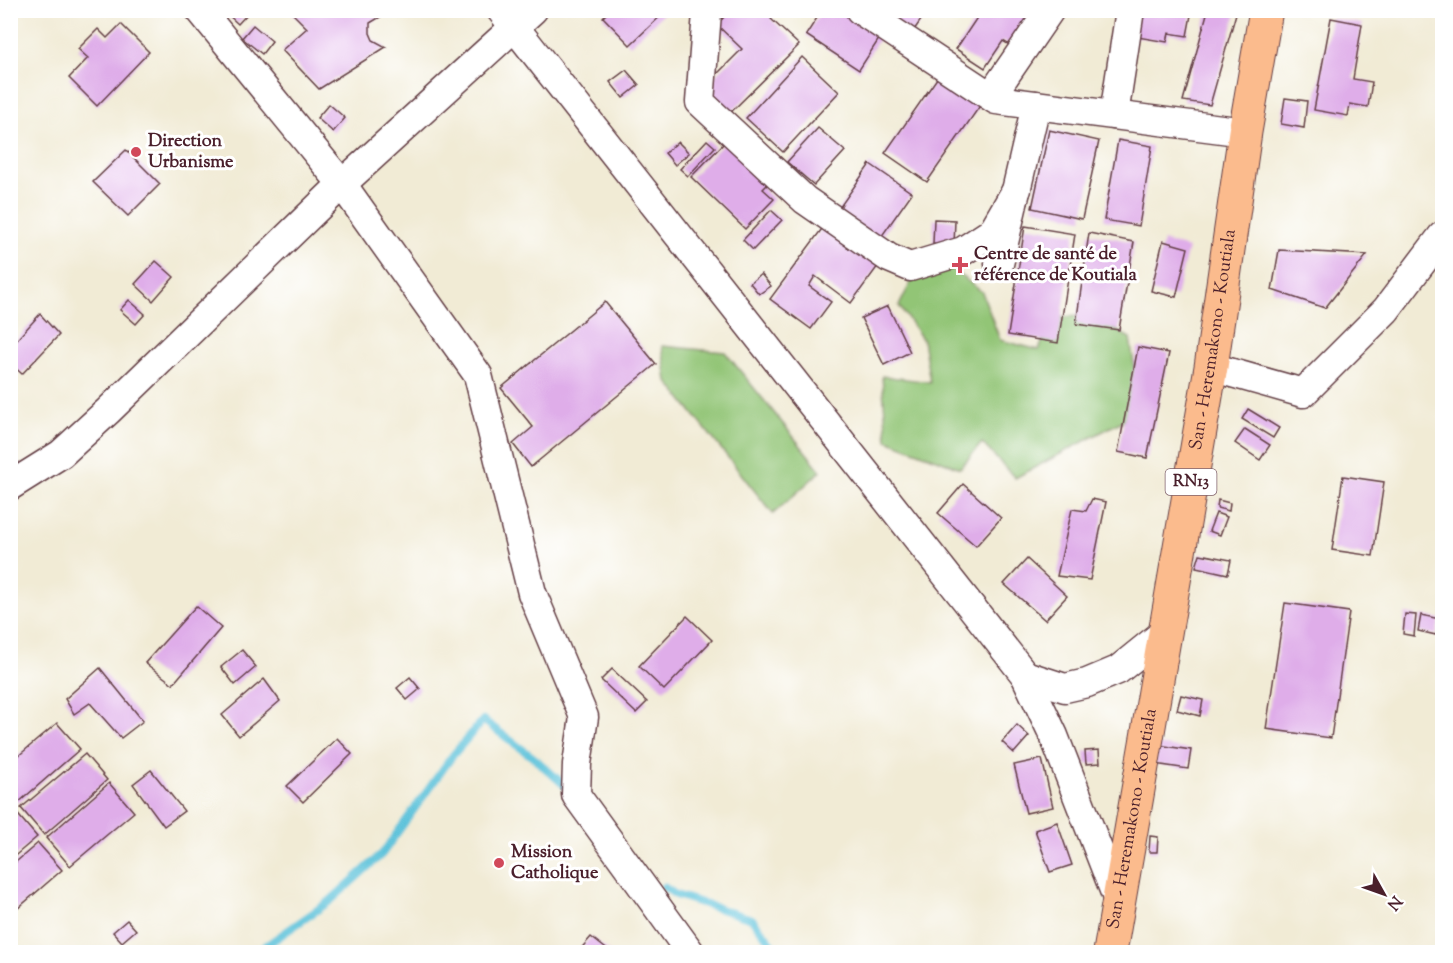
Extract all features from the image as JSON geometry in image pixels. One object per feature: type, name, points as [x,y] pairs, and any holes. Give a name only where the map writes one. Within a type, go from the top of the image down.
[{"type":"main road","name":"San - Heremakono - Koutiala","points":[[1110,952],[1211,367],[1245,132],[1266,10]]},
{"type":"street","points":[[200,10],[342,184],[478,375],[532,593],[585,717],[577,764],[576,795],[690,952]]},
{"type":"street","points":[[709,10],[700,102],[805,200],[889,258],[910,267],[963,251],[992,231],[1017,189]]},
{"type":"street","points":[[861,10],[996,100],[1245,132]]},
{"type":"street","points":[[991,96],[1050,10]]},
{"type":"street","points":[[1114,115],[1131,10]]},
{"type":"street","points":[[10,486],[61,454],[108,411],[516,16],[1024,675],[1054,736],[1119,903]]},
{"type":"street","points":[[999,264],[1036,105]]},
{"type":"street","points":[[1211,367],[1303,393],[1386,310],[1443,236]]},
{"type":"street","points":[[1024,675],[1065,688],[1087,683],[1118,670],[1165,632]]},
{"type":"green space","points":[[927,250],[982,292],[1000,340],[1039,350],[1052,317],[1090,316],[1130,338],[1141,411],[1015,478],[982,443],[960,468],[887,440],[882,376],[930,382],[923,340],[899,306]]},
{"type":"green space","points":[[662,346],[725,352],[821,471],[773,514],[667,381]]},
{"type":"building","points":[[223,10],[247,10],[249,12],[238,24]]},
{"type":"building","points":[[294,10],[392,10],[370,23],[373,40],[386,47],[319,89],[282,50],[307,28],[292,13]]},
{"type":"building","points":[[610,10],[667,10],[630,45],[603,17]]},
{"type":"building","points":[[730,10],[778,10],[771,19],[799,45],[728,115],[713,101],[713,78],[742,49],[717,25]]},
{"type":"building","points":[[822,10],[842,10],[881,36],[859,70],[806,35]]},
{"type":"building","points":[[879,10],[928,10],[912,33]]},
{"type":"building","points":[[982,10],[1042,10],[1016,49],[1003,41],[985,68],[956,49]]},
{"type":"building","points":[[1136,10],[1192,10],[1187,36],[1169,33],[1167,42],[1131,36]]},
{"type":"building","points":[[1208,10],[1237,10],[1210,105],[1183,101]]},
{"type":"building","points":[[1331,18],[1362,24],[1353,79],[1372,82],[1368,107],[1350,104],[1348,116],[1314,110]]},
{"type":"building","points":[[121,24],[149,52],[97,106],[69,78],[88,58],[78,49],[98,29],[107,38]]},
{"type":"building","points":[[253,25],[272,41],[262,54],[242,38]]},
{"type":"building","points":[[802,57],[839,92],[783,152],[746,118]]},
{"type":"building","points":[[626,70],[639,85],[623,98],[610,82]]},
{"type":"building","points":[[942,71],[984,100],[927,182],[885,153]]},
{"type":"building","points":[[1285,98],[1307,101],[1304,128],[1281,124]]},
{"type":"building","points":[[329,104],[345,118],[333,132],[317,118]]},
{"type":"building","points":[[818,128],[845,151],[814,185],[787,162]]},
{"type":"building","points":[[1049,130],[1099,141],[1082,219],[1032,208]]},
{"type":"building","points":[[731,136],[768,184],[763,189],[774,199],[745,229],[691,177]]},
{"type":"building","points":[[707,140],[715,147],[688,176],[680,169]]},
{"type":"building","points":[[1118,140],[1152,146],[1139,226],[1104,220]]},
{"type":"building","points":[[678,142],[689,153],[675,165],[665,153]]},
{"type":"building","points":[[126,150],[160,184],[128,216],[93,182]]},
{"type":"building","points":[[870,164],[912,193],[879,240],[837,211]]},
{"type":"building","points":[[771,210],[782,220],[753,250],[743,240]]},
{"type":"building","points":[[934,219],[955,220],[954,245],[933,244]]},
{"type":"building","points":[[827,222],[881,262],[851,303],[815,276],[809,286],[831,302],[811,329],[770,299]]},
{"type":"building","points":[[1025,226],[1075,234],[1058,343],[1008,335]]},
{"type":"building","points":[[1089,233],[1134,242],[1119,330],[1076,324]]},
{"type":"building","points":[[1163,241],[1188,248],[1176,297],[1151,291]]},
{"type":"building","points":[[1279,250],[1367,255],[1325,308],[1272,290]]},
{"type":"building","points":[[156,261],[174,277],[153,301],[135,284]]},
{"type":"building","points":[[761,274],[771,286],[759,294],[750,283]]},
{"type":"building","points":[[129,300],[145,314],[136,324],[120,310]]},
{"type":"building","points":[[605,302],[656,364],[531,467],[513,444],[533,427],[501,388]]},
{"type":"building","points":[[888,306],[910,352],[884,365],[861,318]]},
{"type":"building","points":[[40,314],[59,335],[22,374],[10,363],[10,347]]},
{"type":"building","points":[[1138,347],[1169,353],[1147,458],[1118,452]]},
{"type":"building","points":[[1248,409],[1279,428],[1273,438],[1242,419]]},
{"type":"building","points":[[1245,429],[1270,445],[1260,460],[1235,443]]},
{"type":"building","points":[[1343,476],[1384,482],[1373,556],[1332,550]]},
{"type":"building","points":[[963,484],[1001,518],[976,546],[938,513]]},
{"type":"building","points":[[1092,499],[1106,502],[1090,580],[1057,576],[1072,509],[1086,511]]},
{"type":"building","points":[[1218,500],[1230,503],[1229,511],[1217,508]]},
{"type":"building","points":[[1216,513],[1227,517],[1220,535],[1209,531]]},
{"type":"building","points":[[1200,554],[1231,560],[1228,574],[1196,567]]},
{"type":"building","points":[[1027,559],[1067,596],[1045,620],[1004,584]]},
{"type":"building","points":[[1285,603],[1349,612],[1331,738],[1266,729]]},
{"type":"building","points":[[196,606],[221,628],[173,684],[145,663]]},
{"type":"building","points":[[1405,614],[1416,615],[1414,636],[1403,634]]},
{"type":"building","points":[[1421,615],[1440,619],[1436,635],[1418,631]]},
{"type":"building","points":[[687,616],[712,640],[664,690],[639,666]]},
{"type":"building","points":[[242,650],[256,667],[235,685],[221,667]]},
{"type":"building","points":[[100,668],[143,721],[121,738],[90,703],[74,714],[65,699]]},
{"type":"building","points":[[612,669],[647,702],[636,713],[601,680]]},
{"type":"building","points":[[410,677],[420,689],[407,700],[397,688]]},
{"type":"building","points":[[264,679],[280,701],[239,736],[222,715]]},
{"type":"building","points":[[1181,695],[1203,700],[1200,716],[1177,710]]},
{"type":"building","points":[[57,723],[80,749],[18,803],[10,795],[10,763]]},
{"type":"building","points":[[1017,725],[1029,736],[1014,753],[1002,742]]},
{"type":"building","points":[[337,738],[352,754],[303,802],[287,786]]},
{"type":"building","points":[[1158,745],[1191,750],[1188,769],[1155,764]]},
{"type":"building","points":[[1099,750],[1100,763],[1086,764],[1085,751]]},
{"type":"building","points":[[85,754],[107,780],[44,835],[21,808]]},
{"type":"building","points":[[1042,759],[1053,807],[1026,813],[1014,765]]},
{"type":"building","points":[[151,770],[184,811],[164,826],[133,784]]},
{"type":"building","points":[[109,783],[134,812],[70,866],[46,838]]},
{"type":"building","points":[[14,810],[37,837],[10,860],[10,813]]},
{"type":"building","points":[[1057,822],[1072,865],[1050,872],[1035,830]]},
{"type":"building","points":[[1150,836],[1158,837],[1157,852],[1149,852]]},
{"type":"building","points":[[38,843],[62,870],[10,915],[10,867]]},
{"type":"building","points":[[127,920],[136,930],[122,942],[113,932]]},
{"type":"building","points":[[591,937],[610,952],[578,952]]},
{"type":"waterway","points":[[257,952],[330,901],[382,854],[453,755],[483,720],[534,758],[571,791]]},
{"type":"waterway","points":[[664,887],[676,895],[752,919],[779,952]]},
{"type":"place","name":"Direction Urbanisme","points":[[136,152]]},
{"type":"place","name":"Centre de santé de référence de Koutiala","points":[[960,265]]},
{"type":"place","name":"Mission Catholique","points":[[499,863]]}]
